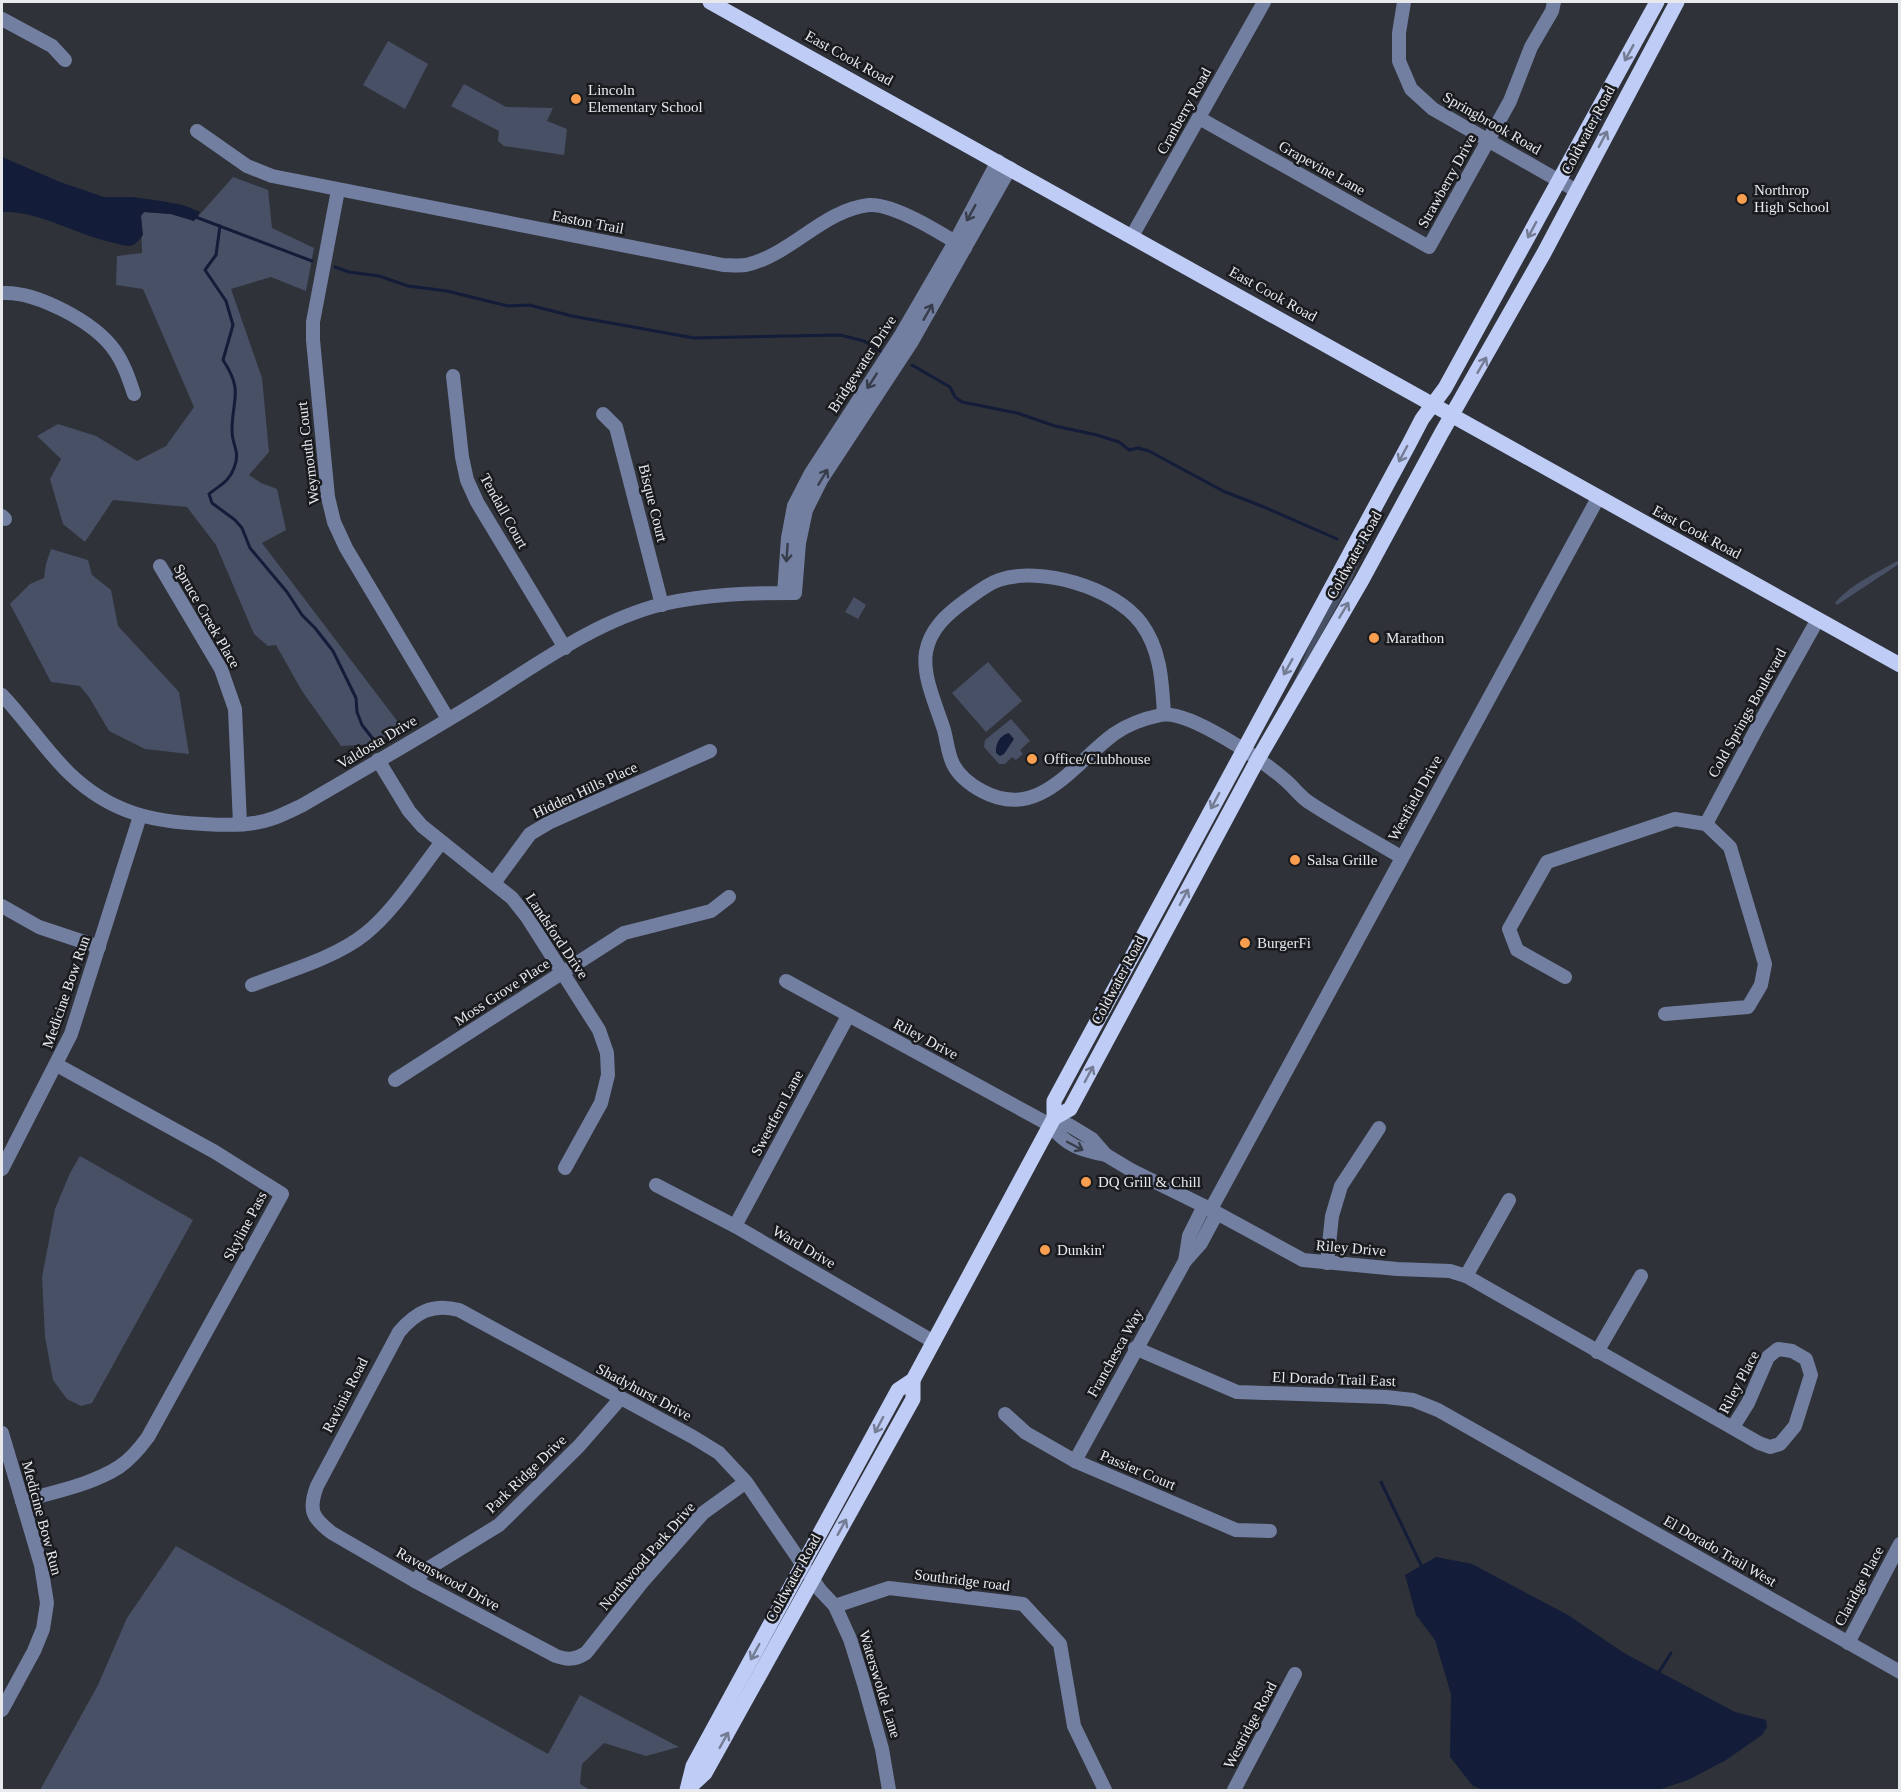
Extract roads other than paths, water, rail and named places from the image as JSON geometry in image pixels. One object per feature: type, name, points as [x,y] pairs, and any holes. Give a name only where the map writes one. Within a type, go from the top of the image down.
[{"type":"main road","name":"East Cook Road","points":[[710,2],[1899,665]]},
{"type":"main road","name":"Coldwater Road","points":[[688,1789],[693,1766],[898,1390],[913,1380],[934,1342],[1052,1122],[1054,1101],[1413,435],[1445,388],[1657,2]]},
{"type":"main road","name":"Coldwater Road","points":[[1052,1122],[1070,1109],[1258,759],[1362,580],[1452,415],[1501,332],[1677,2]]},
{"type":"main road","name":"Coldwater Road","points":[[688,1789],[705,1773],[914,1399],[913,1380]]},
{"type":"street","name":"Cranberry Road","points":[[1132,236],[1264,2]]},
{"type":"street","name":"Springbrook Road","points":[[1404,2],[1399,33],[1399,62],[1411,89],[1433,109],[1576,191]]},
{"type":"street","name":"Strawberry Drive","points":[[1429,247],[1510,100],[1531,47],[1552,12],[1554,2]]},
{"type":"street","points":[[2,19],[52,46],[65,60]]},
{"type":"street","name":"Grapevine Lane","points":[[1199,118],[1429,247]]},
{"type":"street","name":"Easton Trail","points":[[197,131],[259,172],[338,190],[723,265],[744,265],[766,258],[843,213],[871,205],[903,213],[960,245]]},
{"type":"street","name":"Bridgewater Drive","points":[[789,593],[806,510],[821,480],[910,343],[1004,164]]},
{"type":"street","name":"Weymouth Court","points":[[338,190],[313,322],[328,497],[334,522],[345,548],[448,719]]},
{"type":"street","points":[[2,293],[13,292],[37,299],[80,320],[98,332],[115,350],[126,369],[134,394]]},
{"type":"street","name":"Tendall Court","points":[[453,376],[462,457],[467,480],[477,502],[565,648]]},
{"type":"street","name":"Bisque Court","points":[[603,414],[616,426],[662,605]]},
{"type":"street","name":"Westfield Drive","points":[[1211,1209],[1598,498]]},
{"type":"street","name":"Spruce Creek Place","points":[[160,566],[221,669],[235,709],[240,824]]},
{"type":"street","points":[[1164,714],[1162,679],[1156,651],[1141,623],[1122,603],[1099,590],[1037,574],[996,580],[951,611],[938,623],[925,654],[928,676],[953,764],[969,784],[985,793],[1004,800],[1026,800],[1046,792],[1116,733],[1164,714],[1202,724],[1258,759],[1285,780],[1307,802],[1401,857]]},
{"type":"street","name":"Valdosta Drive","points":[[2,695],[52,756],[93,793],[140,816],[180,823],[255,823],[278,817],[301,806],[565,648],[625,617],[662,605],[700,597],[738,593],[789,593]]},
{"type":"street","name":"Cold Springs Boulevard","points":[[1706,824],[1818,619]]},
{"type":"street","name":"Hidden Hills Place","points":[[494,883],[530,834],[550,822],[710,752]]},
{"type":"street","name":"Landsford Drive","points":[[378,760],[409,811],[422,826],[512,898],[527,917],[599,1030],[607,1053],[608,1075],[601,1103],[565,1168]]},
{"type":"street","name":"Medicine Bow Run","points":[[2,1169],[71,1034],[140,816]]},
{"type":"street","points":[[1565,978],[1517,950],[1509,929],[1547,862],[1675,819],[1706,824],[1730,847],[1765,964],[1761,985],[1748,1007],[1665,1014]]},
{"type":"street","points":[[252,985],[334,952],[363,936],[379,921],[441,843]]},
{"type":"street","name":"Moss Grove Place","points":[[396,1080],[624,933],[711,910],[729,897]]},
{"type":"street","points":[[2,906],[39,927],[99,946]]},
{"type":"street","name":"Riley Drive","points":[[786,981],[848,1016],[1052,1122],[1069,1125],[1092,1139],[1106,1155],[1304,1260],[1450,1271],[1466,1276],[1597,1352]]},
{"type":"street","name":"Sweetfern Lane","points":[[735,1226],[848,1016]]},
{"type":"street","name":"Skyline Pass","points":[[22,1501],[91,1480],[118,1467],[136,1452],[148,1437],[282,1194],[215,1152],[57,1065]]},
{"type":"street","points":[[1327,1263],[1332,1216],[1341,1186],[1379,1128]]},
{"type":"street","name":"Ward Drive","points":[[656,1185],[735,1226],[934,1342]]},
{"type":"street","points":[[1466,1276],[1509,1200]]},
{"type":"street","name":"Franchesca Way","points":[[1075,1461],[1135,1348],[1185,1261],[1189,1236],[1211,1209]]},
{"type":"street","points":[[1597,1352],[1641,1276]]},
{"type":"street","name":"Shadyhurst Drive","points":[[428,1309],[448,1307],[459,1310],[693,1437],[719,1454],[746,1482],[784,1539],[804,1564]]},
{"type":"street","name":"Ravinia Road","points":[[312,1510],[311,1501],[317,1486],[388,1349],[409,1320],[428,1309]]},
{"type":"street","name":"El Dorado Trail East","points":[[1135,1348],[1237,1392],[1413,1400],[1438,1410],[1525,1459]]},
{"type":"street","name":"Riley Place","points":[[1597,1352],[1759,1443],[1770,1447],[1780,1444],[1795,1426],[1810,1375],[1806,1359],[1792,1351],[1778,1349],[1768,1357],[1748,1403],[1733,1428]]},
{"type":"street","name":"Park Ridge Drive","points":[[414,1581],[424,1571],[499,1525],[579,1446],[620,1399]]},
{"type":"street","name":"Passier Court","points":[[1005,1414],[1026,1433],[1075,1461],[1236,1530],[1270,1531]]},
{"type":"street","name":"Medicine Bow Run","points":[[2,1433],[41,1565],[47,1603],[42,1629],[34,1651],[2,1710]]},
{"type":"street","name":"El Dorado Trail West","points":[[1525,1459],[1899,1672]]},
{"type":"street","name":"Northwood Park Drive","points":[[578,1658],[595,1643],[644,1580],[703,1513],[746,1482]]},
{"type":"street","name":"Ravenswood Drive","points":[[312,1510],[321,1525],[332,1533],[414,1581],[556,1656],[566,1659],[578,1658]]},
{"type":"street","name":"Claridge Place","points":[[1848,1643],[1899,1544]]},
{"type":"street","name":"Waterswolde Lane","points":[[804,1564],[835,1606],[850,1639],[882,1749],[889,1791]]},
{"type":"street","name":"Southridge road","points":[[835,1606],[889,1588],[1023,1604],[1060,1644],[1074,1726],[1105,1791]]},
{"type":"street","name":"Westridge Road","points":[[1233,1791],[1295,1674]]},
{"type":"waterway","points":[[193,216],[312,261]]},
{"type":"waterway","points":[[220,226],[216,255],[205,270],[226,301],[233,325],[223,360],[235,388],[232,436],[237,457],[230,477],[209,494],[212,503],[242,528],[250,548],[333,651],[356,698],[357,712],[362,725],[373,739]]},
{"type":"waterway","points":[[335,267],[349,272],[379,276],[408,286],[447,291],[508,306],[529,305],[572,316],[694,338],[840,335],[864,341],[880,351]]},
{"type":"waterway","points":[[912,365],[950,387],[955,397],[962,402],[1017,413],[1055,426],[1097,435],[1119,442],[1129,450],[1138,448],[1149,451],[1223,491],[1337,539]]},
{"type":"waterway","points":[[1381,1482],[1421,1565]]},
{"type":"waterway","points":[[1659,1672],[1671,1653]]},
{"type":"place","name":"Lincoln Elementary School","points":[[576,99]]},
{"type":"place","name":"Northrop High School","points":[[1742,199]]},
{"type":"place","name":"Marathon","points":[[1374,638]]},
{"type":"place","name":"Office/Clubhouse","points":[[1032,759]]},
{"type":"place","name":"Salsa Grille","points":[[1295,860]]},
{"type":"place","name":"BurgerFi","points":[[1245,943]]},
{"type":"place","name":"DQ Grill & Chill","points":[[1086,1182]]},
{"type":"place","name":"Dunkin'","points":[[1045,1250]]}]
